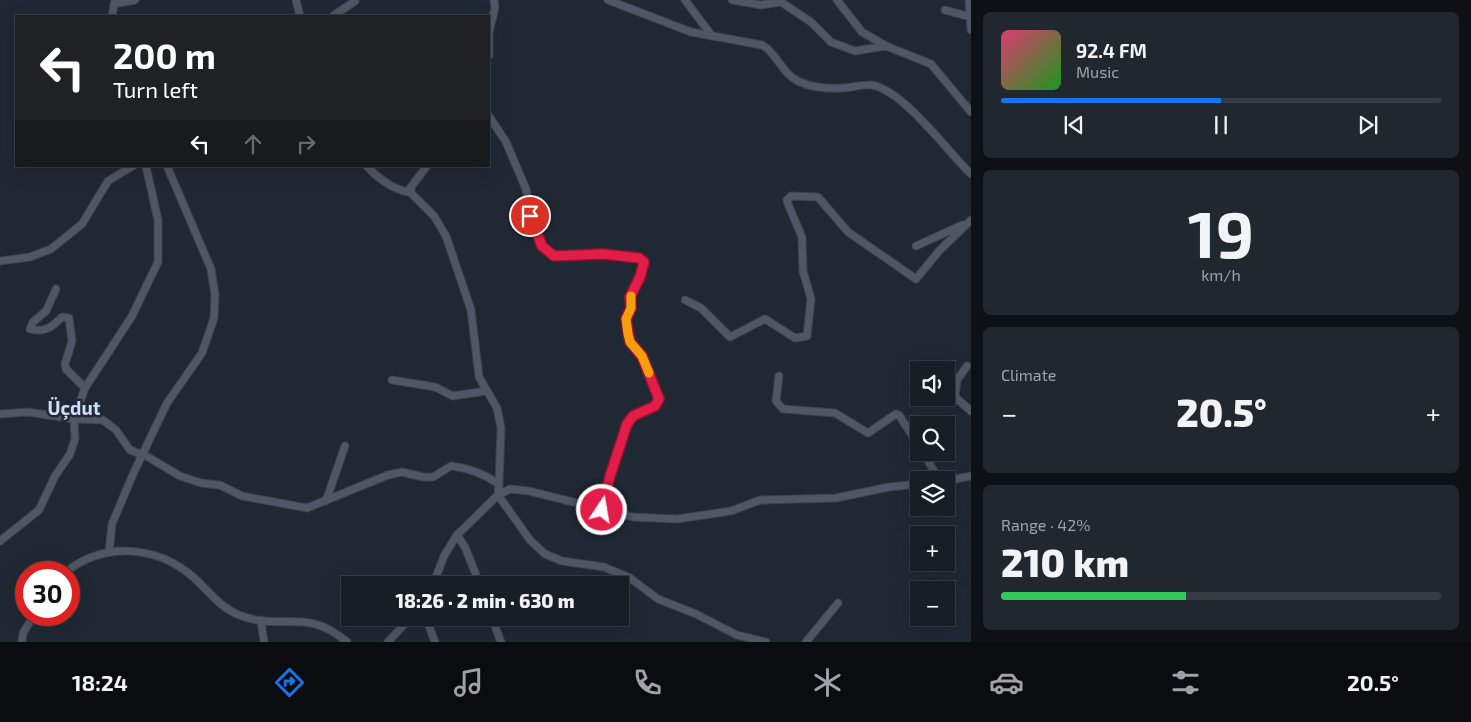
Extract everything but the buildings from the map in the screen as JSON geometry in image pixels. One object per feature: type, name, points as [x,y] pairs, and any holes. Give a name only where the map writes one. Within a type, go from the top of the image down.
[{"type":"street","points":[[112,15],[115,2],[135,0]]},
{"type":"street","points":[[296,0],[300,15]]},
{"type":"street","points":[[490,28],[495,8],[494,0]]},
{"type":"street","points":[[608,0],[677,27],[712,36],[762,45],[771,50],[787,74],[797,81],[818,87],[840,88],[870,85],[882,88],[924,121],[950,155],[971,174]]},
{"type":"street","points":[[685,0],[712,36]]},
{"type":"street","points":[[732,0],[761,5],[781,2],[812,22],[831,42],[855,51],[886,46]]},
{"type":"street","points":[[837,0],[862,32],[886,46],[931,64],[971,112]]},
{"type":"street","points":[[969,0],[971,30]]},
{"type":"street","points":[[334,15],[355,1]]},
{"type":"street","points":[[945,10],[971,17]]},
{"type":"street","points":[[490,118],[506,142],[526,189],[530,216],[542,246],[554,256],[603,254],[639,258],[644,262],[640,277],[630,297],[631,308],[626,319],[630,342],[644,360],[659,399],[655,406],[633,416],[627,424],[610,476],[602,510]]},
{"type":"street","points":[[0,261],[30,257],[51,249],[82,224],[108,181],[131,167]]},
{"type":"street","points":[[0,540],[38,510],[55,476],[70,454],[75,438],[74,420],[85,388],[132,316],[158,262],[158,220],[146,167]]},
{"type":"street","points":[[109,552],[112,524],[142,455],[167,403],[205,346],[214,311],[214,286],[208,260],[167,167]]},
{"type":"street","points":[[368,167],[386,183],[401,191],[408,192],[427,167]]},
{"type":"street","points":[[411,186],[411,193],[434,216],[446,236],[471,310],[479,377],[497,408],[501,428],[498,495],[527,536],[545,554],[562,561],[604,567],[630,578],[658,599],[696,614],[737,635],[766,642]]},
{"type":"street","points":[[685,300],[701,308],[730,337],[765,319],[795,338],[806,336],[811,298],[803,271],[802,237],[787,200],[791,196],[818,197],[848,232],[916,279],[968,222]]},
{"type":"street","points":[[916,246],[968,222]]},
{"type":"street","points":[[56,289],[46,311],[33,322],[30,330],[40,332],[49,328],[62,317],[69,318],[72,341],[65,364],[66,369],[85,388]]},
{"type":"street","points":[[967,366],[957,380],[955,397],[971,411]]},
{"type":"street","points":[[779,376],[776,402],[783,409],[836,413],[868,433],[896,414],[899,415],[910,432]]},
{"type":"street","points":[[392,380],[435,387],[453,396],[486,391]]},
{"type":"street","points":[[0,414],[28,412],[74,420],[103,420],[116,430],[130,450],[180,476],[201,483],[220,485],[242,496],[307,508],[388,475],[402,472],[423,477],[433,477],[451,466],[480,473],[499,484]]},
{"type":"street","points":[[326,501],[345,446]]},
{"type":"street","points":[[955,479],[971,476]]},
{"type":"street","points":[[436,576],[444,556],[457,535],[498,495],[510,490],[529,491],[633,518],[677,519],[731,511],[760,500],[836,498],[889,487],[910,485]]},
{"type":"street","points":[[457,535],[466,546],[477,576]]},
{"type":"street","points":[[80,563],[90,557],[109,552],[136,552],[166,560],[190,575],[229,610],[261,620],[318,623],[334,631],[347,642]]},
{"type":"street","points":[[806,642],[838,604]]},
{"type":"street","points":[[261,620],[264,642]]},
{"type":"street","points":[[22,642],[23,633],[27,626]]},
{"type":"street","points":[[388,642],[403,626]]},
{"type":"street","points":[[429,626],[435,642]]},
{"type":"street","points":[[495,626],[501,642]]},
{"type":"slow traffic","points":[[631,296],[631,308],[626,319],[628,334],[630,342],[638,350],[647,365],[649,373]]},
{"type":"district","name":"Üçdut","points":[[74,408]]},
{"type":"route","points":[[530,216],[542,246],[554,256],[603,254],[639,258],[644,262],[640,277],[630,297],[631,308],[626,319],[630,342],[638,350],[647,365],[659,399],[655,406],[633,416],[627,424],[610,476],[602,510]]}]
